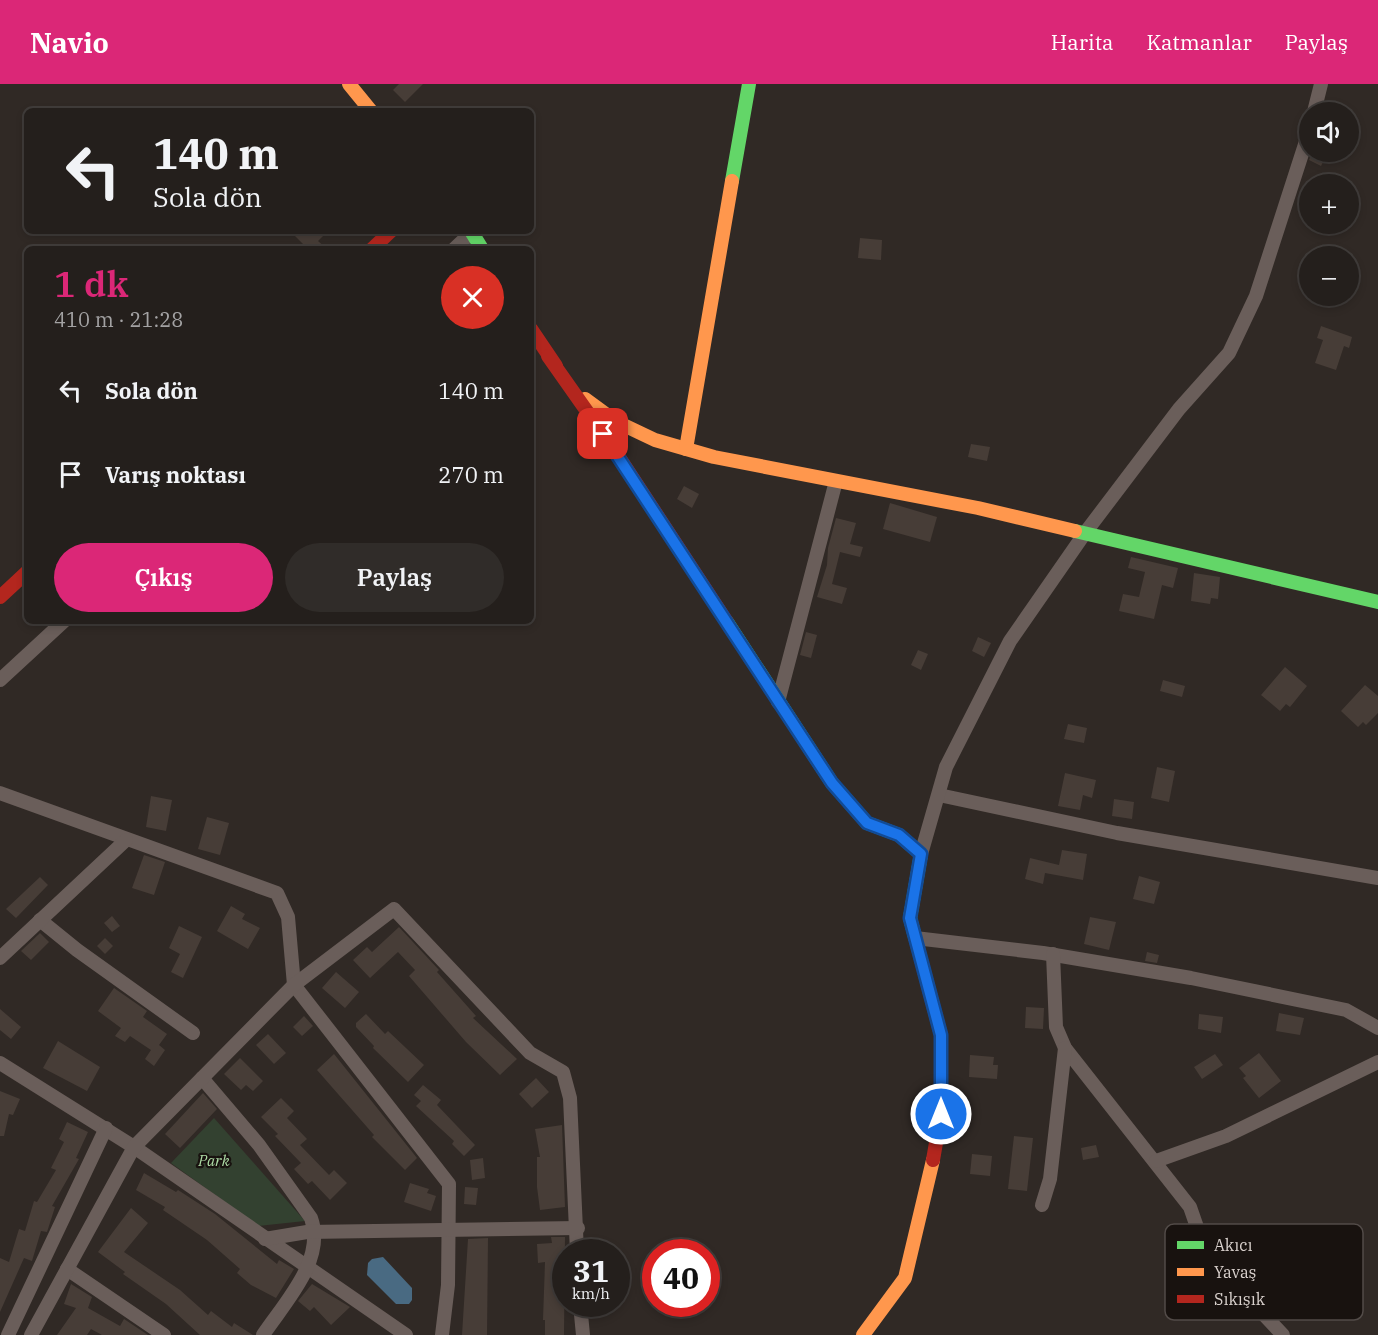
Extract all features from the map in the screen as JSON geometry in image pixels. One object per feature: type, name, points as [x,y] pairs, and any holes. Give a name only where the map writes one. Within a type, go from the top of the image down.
[{"type":"street","points":[[349,84],[369,108]]},
{"type":"street","points":[[686,449],[749,84]]},
{"type":"street","points":[[1316,102],[1321,84]]},
{"type":"street","points":[[863,1335],[905,1278],[932,1167],[941,1114],[941,1035],[910,918],[921,854],[946,767],[1010,641],[1085,533],[1179,409],[1229,353],[1256,296],[1299,162]]},
{"type":"street","points":[[375,246],[388,234]]},
{"type":"street","points":[[457,246],[469,234]]},
{"type":"street","points":[[534,334],[617,454],[832,783],[867,823],[899,835],[921,854]]},
{"type":"street","points":[[548,357],[584,398],[615,421],[655,440],[714,457],[978,508],[1378,602]]},
{"type":"street","points":[[778,702],[836,481]]},
{"type":"street","points":[[0,597],[24,575]]},
{"type":"street","points":[[0,680],[61,624]]},
{"type":"street","points":[[0,793],[277,893],[288,917],[294,985],[449,1184],[448,1285],[442,1335]]},
{"type":"street","points":[[939,795],[1117,833],[1378,878]]},
{"type":"street","points":[[0,958],[126,840]]},
{"type":"street","points":[[31,1335],[134,1147],[181,1096],[202,1078],[294,985],[394,909],[530,1053],[563,1072],[570,1098],[578,1239]]},
{"type":"street","points":[[40,920],[77,950],[193,1033]]},
{"type":"street","points":[[915,938],[1053,954],[1346,1010],[1378,1028]]},
{"type":"street","points":[[1053,954],[1056,1027],[1065,1048],[1156,1161],[1190,1207],[1196,1224]]},
{"type":"street","points":[[1042,1205],[1050,1179],[1065,1048]]},
{"type":"street","points":[[1156,1161],[1226,1136],[1378,1062]]},
{"type":"street","points":[[0,1063],[106,1128],[406,1335]]},
{"type":"street","points":[[202,1078],[259,1145],[311,1218],[316,1232],[308,1269],[263,1335]]},
{"type":"street","points":[[8,1335],[106,1128]]},
{"type":"street","points":[[265,1239],[316,1232],[578,1228]]},
{"type":"street","points":[[67,1269],[164,1335]]},
{"type":"street","points":[[581,1317],[583,1335]]},
{"type":"street","points":[[1269,1320],[1283,1335]]},
{"type":"green space","name":"Park","points":[[214,1118],[305,1221],[258,1226],[171,1163]]},
{"type":"water","points":[[383,1257],[412,1288],[412,1300],[409,1304],[396,1304],[367,1275],[368,1263],[372,1259]]},
{"type":"building","points":[[399,84],[423,84],[405,102],[393,90]]},
{"type":"building","points":[[293,234],[325,234],[318,241],[324,246],[305,246]]},
{"type":"building","points":[[860,238],[882,240],[881,260],[858,258]]},
{"type":"building","points":[[1321,326],[1352,337],[1349,348],[1344,346],[1336,370],[1315,363],[1323,340],[1317,338]]},
{"type":"building","points":[[971,444],[990,447],[987,461],[968,457]]},
{"type":"building","points":[[684,486],[699,494],[692,508],[677,499]]},
{"type":"building","points":[[890,503],[937,517],[930,542],[883,529]]},
{"type":"building","points":[[836,518],[856,523],[850,544],[863,547],[860,557],[840,552],[832,584],[847,588],[842,604],[817,597],[827,565],[828,548]]},
{"type":"building","points":[[1131,557],[1178,568],[1173,588],[1162,585],[1154,619],[1119,611],[1123,594],[1139,597],[1145,572],[1128,568]]},
{"type":"building","points":[[1194,573],[1220,577],[1218,599],[1211,598],[1210,604],[1191,601]]},
{"type":"building","points":[[806,632],[817,635],[811,658],[800,655]]},
{"type":"building","points":[[978,637],[991,643],[984,657],[972,651]]},
{"type":"building","points":[[918,650],[928,654],[921,670],[911,665]]},
{"type":"building","points":[[1285,667],[1307,686],[1290,707],[1286,704],[1280,711],[1261,695]]},
{"type":"building","points":[[1163,680],[1185,686],[1182,697],[1160,691]]},
{"type":"building","points":[[1365,685],[1378,696],[1378,713],[1366,725],[1363,722],[1358,727],[1341,711]]},
{"type":"building","points":[[1068,724],[1087,728],[1084,743],[1064,739]]},
{"type":"building","points":[[1157,767],[1175,771],[1169,802],[1151,798]]},
{"type":"building","points":[[1065,773],[1096,780],[1092,798],[1083,795],[1080,810],[1058,806]]},
{"type":"building","points":[[151,796],[172,800],[166,831],[146,827]]},
{"type":"building","points":[[1114,799],[1134,802],[1132,819],[1112,816]]},
{"type":"building","points":[[207,817],[229,823],[220,855],[198,849]]},
{"type":"building","points":[[1062,850],[1087,854],[1083,880],[1045,873],[1043,884],[1025,879],[1030,858],[1059,865]]},
{"type":"building","points":[[144,855],[165,862],[154,895],[132,888]]},
{"type":"building","points":[[1139,876],[1160,882],[1154,904],[1133,899]]},
{"type":"building","points":[[40,877],[48,885],[16,918],[6,909]]},
{"type":"building","points":[[231,906],[245,914],[242,919],[260,928],[248,949],[217,931]]},
{"type":"building","points":[[112,916],[120,926],[112,932],[104,923]]},
{"type":"building","points":[[1090,917],[1116,922],[1109,950],[1084,944]]},
{"type":"building","points":[[179,926],[202,937],[183,978],[171,972],[180,954],[169,948]]},
{"type":"building","points":[[399,927],[439,970],[437,972],[476,1016],[473,1018],[517,1059],[500,1075],[466,1042],[409,976],[415,970],[398,952],[370,978],[353,960],[367,947],[372,952]]},
{"type":"building","points":[[40,933],[49,942],[31,960],[21,951]]},
{"type":"building","points":[[105,938],[113,946],[105,954],[97,946]]},
{"type":"building","points":[[1147,952],[1159,955],[1157,963],[1145,961]]},
{"type":"building","points":[[336,972],[359,992],[345,1008],[322,988]]},
{"type":"building","points":[[114,988],[147,1011],[143,1017],[167,1034],[159,1045],[165,1050],[154,1066],[145,1059],[151,1050],[130,1036],[125,1042],[115,1036],[121,1028],[98,1011]]},
{"type":"building","points":[[1026,1007],[1044,1008],[1043,1029],[1025,1028]]},
{"type":"building","points":[[0,1009],[21,1027],[11,1039],[0,1030]]},
{"type":"building","points":[[1279,1013],[1304,1018],[1300,1035],[1276,1031]]},
{"type":"building","points":[[366,1014],[385,1034],[388,1031],[424,1065],[408,1082],[373,1048],[374,1046],[356,1027],[356,1023]]},
{"type":"building","points":[[1199,1014],[1223,1017],[1221,1033],[1198,1029]]},
{"type":"building","points":[[304,1016],[313,1026],[302,1036],[293,1027]]},
{"type":"building","points":[[268,1034],[286,1053],[274,1064],[256,1045]]},
{"type":"building","points":[[58,1041],[100,1067],[87,1091],[43,1068]]},
{"type":"building","points":[[1259,1053],[1281,1081],[1259,1098],[1243,1078],[1246,1076],[1239,1068]]},
{"type":"building","points":[[334,1054],[417,1158],[405,1170],[372,1137],[374,1135],[317,1070]]},
{"type":"building","points":[[1215,1054],[1223,1065],[1202,1079],[1194,1067]]},
{"type":"building","points":[[970,1055],[994,1057],[993,1065],[998,1065],[997,1079],[969,1077]]},
{"type":"building","points":[[240,1058],[263,1081],[253,1091],[246,1085],[241,1090],[224,1074]]},
{"type":"building","points":[[536,1078],[549,1092],[532,1108],[519,1094]]},
{"type":"building","points":[[423,1085],[441,1100],[437,1105],[475,1145],[464,1156],[452,1144],[454,1141],[416,1106],[421,1101],[414,1095]]},
{"type":"building","points":[[0,1091],[20,1099],[13,1115],[9,1114],[4,1136],[0,1136]]},
{"type":"building","points":[[203,1093],[217,1109],[180,1148],[165,1134]]},
{"type":"building","points":[[281,1098],[294,1111],[287,1118],[307,1139],[300,1145],[329,1175],[334,1170],[347,1183],[330,1200],[312,1181],[308,1184],[294,1169],[301,1163],[275,1136],[278,1134],[261,1117]]},
{"type":"building","points":[[67,1122],[88,1132],[76,1158],[79,1159],[52,1206],[55,1207],[47,1232],[41,1231],[32,1261],[24,1258],[0,1312],[0,1258],[9,1262],[19,1229],[25,1231],[34,1201],[37,1202],[56,1170],[51,1168],[64,1142],[59,1139]]},
{"type":"building","points":[[562,1125],[565,1207],[540,1210],[537,1157],[540,1157],[535,1129]]},
{"type":"building","points":[[1014,1136],[1033,1138],[1027,1191],[1008,1189]]},
{"type":"building","points":[[1096,1145],[1099,1157],[1083,1160],[1081,1148]]},
{"type":"building","points":[[972,1154],[992,1156],[990,1176],[970,1174]]},
{"type":"building","points":[[483,1158],[485,1178],[472,1180],[470,1160]]},
{"type":"building","points":[[144,1173],[176,1192],[178,1190],[215,1214],[277,1264],[279,1260],[294,1269],[276,1298],[251,1285],[237,1273],[240,1269],[207,1240],[163,1210],[165,1207],[136,1190]]},
{"type":"building","points":[[410,1183],[429,1189],[427,1193],[436,1196],[431,1211],[404,1202]]},
{"type":"building","points":[[465,1187],[478,1188],[476,1205],[464,1204]]},
{"type":"building","points":[[131,1208],[148,1223],[124,1252],[180,1290],[208,1315],[211,1311],[232,1327],[234,1323],[253,1335],[200,1335],[166,1304],[123,1274],[125,1272],[98,1252]]},
{"type":"building","points":[[551,1237],[565,1237],[565,1239],[552,1239],[552,1243]]},
{"type":"building","points":[[488,1238],[487,1335],[462,1335],[468,1239]]},
{"type":"building","points":[[552,1243],[552,1317],[564,1317],[564,1335],[545,1335],[545,1320],[543,1320],[545,1262],[538,1263],[537,1244]]},
{"type":"building","points":[[71,1284],[92,1297],[88,1308],[120,1326],[124,1319],[148,1335],[102,1335],[91,1329],[87,1335],[57,1335],[76,1308],[64,1304]]},
{"type":"building","points":[[312,1284],[350,1307],[331,1325],[314,1307],[310,1311],[298,1301]]},
{"type":"traffic: fast","points":[[732,181],[749,84]]},
{"type":"traffic: fast","points":[[473,234],[480,246]]},
{"type":"traffic: fast","points":[[1075,531],[1378,602]]},
{"type":"traffic: fast","points":[[727,622],[832,783],[867,823],[899,835],[921,854],[910,918],[915,937]]},
{"type":"traffic: slow","points":[[349,84],[369,108]]},
{"type":"traffic: slow","points":[[686,449],[732,181]]},
{"type":"traffic: slow","points":[[585,399],[615,421],[655,440],[714,457],[978,508],[1075,531]]},
{"type":"traffic: slow","points":[[863,1335],[905,1278],[933,1160]]},
{"type":"traffic: jam","points":[[375,246],[388,234]]},
{"type":"traffic: jam","points":[[534,333],[556,366]]},
{"type":"traffic: jam","points":[[548,356],[617,454],[727,622]]},
{"type":"traffic: jam","points":[[0,597],[24,575]]},
{"type":"traffic: jam","points":[[915,937],[941,1035],[941,1114],[933,1160]]},
{"type":"route","points":[[603,434],[832,783],[867,823],[899,835],[921,854],[920,873],[910,918],[941,1035],[941,1114]]}]
